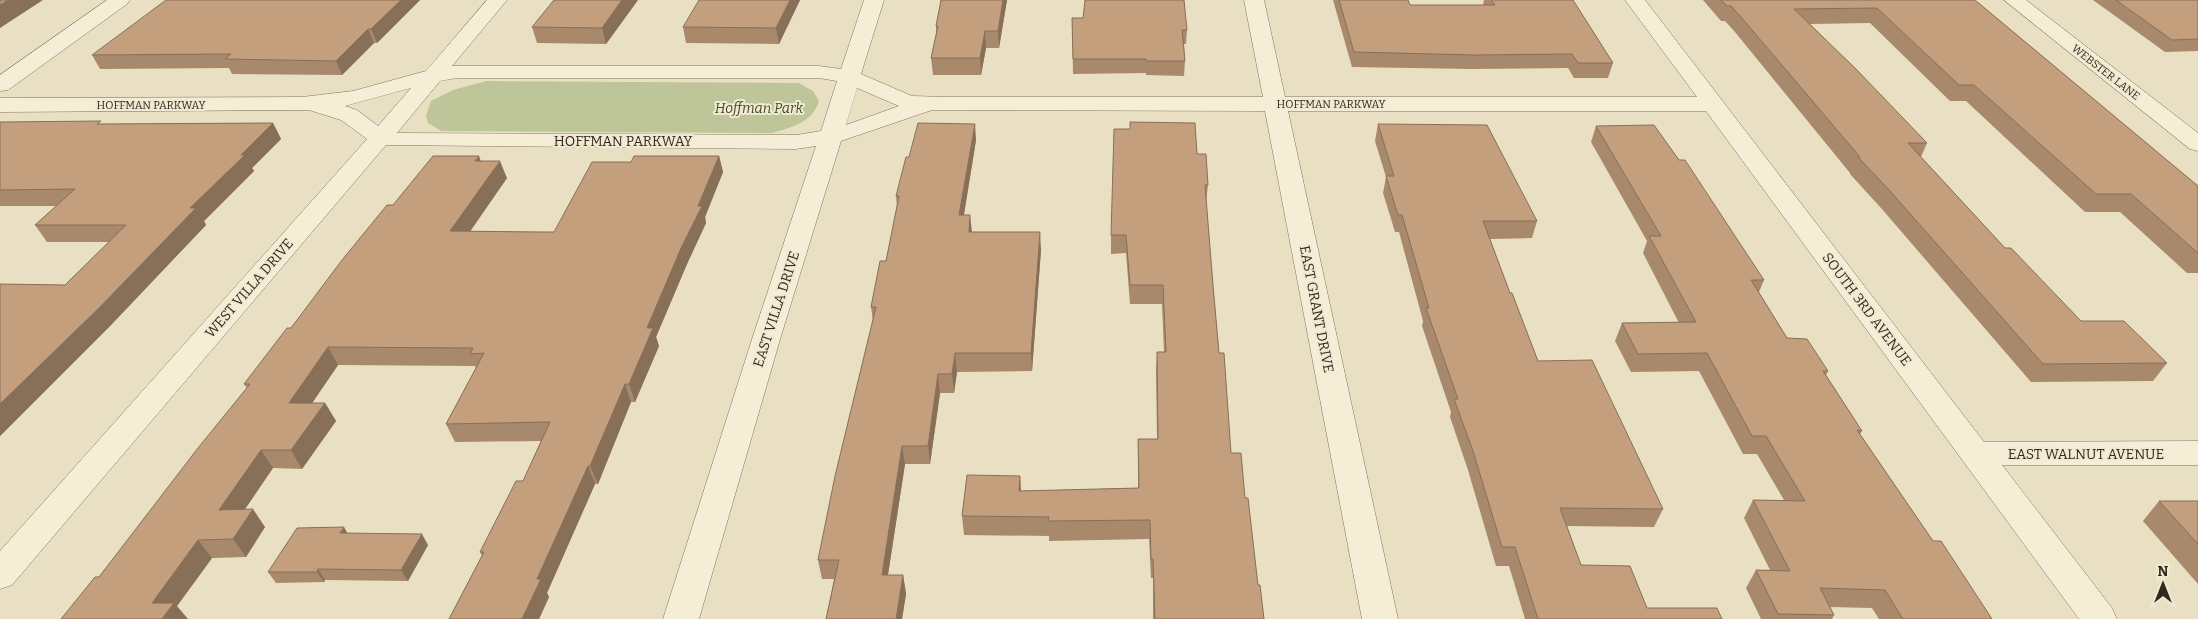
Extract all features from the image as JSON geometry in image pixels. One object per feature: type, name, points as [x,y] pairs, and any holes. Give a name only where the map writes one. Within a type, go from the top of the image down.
[{"type":"street","points":[[0,85],[120,0]]},
{"type":"street","name":"WEST VILLA DRIVE","points":[[0,575],[380,138],[496,0]]},
{"type":"street","name":"EAST VILLA DRIVE","points":[[681,619],[767,336],[874,0]]},
{"type":"street","name":"EAST GRANT DRIVE","points":[[1254,0],[1380,619]]},
{"type":"street","name":"SOUTH 3RD AVENUE","points":[[1635,0],[2099,619]]},
{"type":"street","name":"WEBSTER LANE","points":[[2014,0],[2198,144]]},
{"type":"street","name":"HOFFMAN PARKWAY","points":[[0,105],[302,104],[369,94],[432,74],[504,72],[819,72],[850,77],[880,92],[909,102],[947,104],[1714,104]]},
{"type":"street","name":"HOFFMAN PARKWAY","points":[[302,104],[334,109],[349,115],[380,138],[402,140],[796,142],[831,136],[906,110],[947,104]]},
{"type":"street","name":"EAST WALNUT AVENUE","points":[[1974,454],[2198,454]]},
{"type":"green space","name":"Hoffman Park","points":[[486,81],[799,83],[813,91],[819,101],[812,114],[806,119],[794,126],[772,133],[441,131],[428,123],[426,116],[431,101],[453,90]]},
{"type":"building","points":[[0,0],[8,0],[0,5]]},
{"type":"building","points":[[166,0],[401,0],[336,61],[225,59],[231,54],[92,55]]},
{"type":"building","points":[[554,0],[622,0],[602,28],[532,27]]},
{"type":"building","points":[[699,0],[790,0],[776,28],[683,27]]},
{"type":"building","points":[[941,0],[1003,0],[998,31],[985,31],[980,58],[931,58]]},
{"type":"building","points":[[1085,0],[1184,0],[1187,30],[1182,30],[1185,61],[1073,59],[1072,18],[1083,18]]},
{"type":"building","points":[[1339,0],[1408,0],[1410,5],[1495,5],[1491,0],[1573,0],[1613,63],[1578,63],[1572,54],[1475,55],[1354,52]]},
{"type":"building","points":[[1721,0],[1975,0],[2198,186],[2198,253],[2131,194],[2096,194],[1974,85],[1959,85],[1877,8],[1794,9],[1856,69],[1927,143],[1908,143],[2005,248],[2011,248],[2081,321],[2124,321],[2167,363],[2043,364],[1858,157],[1860,157],[1741,17],[1731,6],[1727,6]]},
{"type":"building","points":[[2116,0],[2198,0],[2198,39],[2172,40]]},
{"type":"building","points":[[101,121],[97,124],[273,123],[241,155],[245,155],[190,208],[196,208],[99,308],[0,404],[0,284],[65,285],[126,225],[35,225],[75,189],[0,190],[0,122]]},
{"type":"building","points":[[1130,122],[1195,123],[1197,154],[1206,154],[1208,185],[1205,185],[1213,285],[1219,353],[1224,353],[1231,453],[1241,453],[1245,498],[1248,498],[1264,619],[1155,619],[1150,520],[1048,521],[1049,517],[962,516],[967,475],[1020,476],[1019,491],[1139,488],[1138,439],[1158,439],[1157,352],[1166,352],[1163,285],[1130,285],[1126,235],[1111,235],[1114,129],[1130,129]]},
{"type":"building","points":[[918,123],[975,124],[959,215],[970,215],[969,232],[1040,232],[1031,353],[955,353],[952,374],[938,374],[928,446],[902,446],[882,575],[903,575],[896,619],[826,619],[839,560],[818,560],[835,476],[876,307],[871,307],[880,261],[886,261],[899,196],[896,196],[906,157],[909,157]]},
{"type":"building","points":[[1378,124],[1487,125],[1537,221],[1483,221],[1538,361],[1592,360],[1663,509],[1560,508],[1581,565],[1630,566],[1647,608],[1717,608],[1722,619],[1538,619],[1515,547],[1502,547],[1473,451],[1454,399],[1458,399],[1426,308],[1429,308],[1402,215],[1398,215],[1386,176],[1394,176]]},
{"type":"building","points":[[1654,125],[1679,160],[1685,160],[1764,280],[1751,280],[1787,338],[1807,339],[1828,371],[1823,371],[1862,431],[1857,430],[1933,541],[1941,541],[1992,619],[1903,619],[1885,590],[1820,588],[1834,615],[1778,614],[1756,570],[1790,571],[1753,500],[1805,501],[1766,436],[1752,436],[1707,353],[1638,354],[1622,323],[1696,322],[1649,236],[1661,236],[1596,126]]},
{"type":"building","points":[[433,156],[479,156],[475,161],[500,161],[450,231],[554,232],[592,162],[631,162],[634,156],[719,156],[698,206],[702,206],[682,246],[647,328],[653,328],[629,384],[625,384],[590,466],[588,466],[537,579],[541,579],[522,619],[449,619],[484,552],[480,552],[516,481],[523,481],[550,422],[446,424],[484,353],[470,354],[473,348],[328,347],[289,403],[325,403],[291,450],[261,450],[219,510],[253,509],[233,539],[198,540],[152,603],[174,603],[162,619],[61,619],[95,577],[99,577],[198,448],[250,384],[244,384],[287,328],[291,328],[342,260],[387,205],[393,205]]},
{"type":"building","points":[[2159,501],[2198,501],[2198,544]]},
{"type":"building","points":[[344,527],[340,533],[422,534],[401,570],[318,569],[317,572],[268,572],[297,528]]}]
